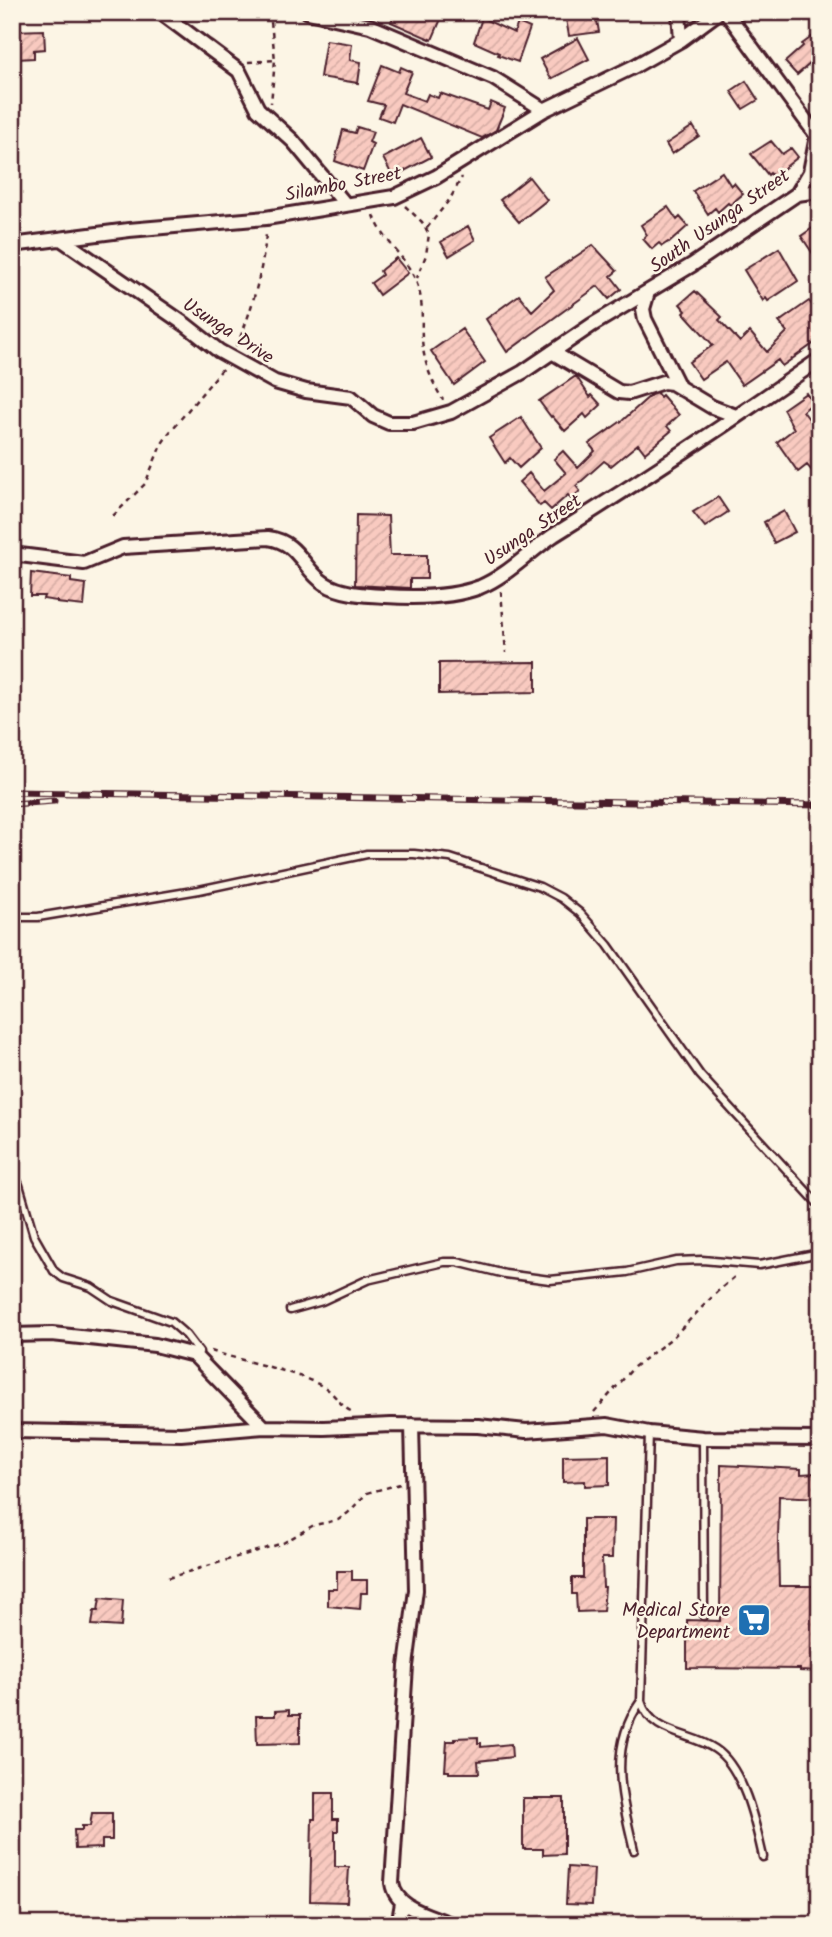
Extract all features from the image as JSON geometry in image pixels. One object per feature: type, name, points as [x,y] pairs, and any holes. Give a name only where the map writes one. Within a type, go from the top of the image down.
[{"type":"street","points":[[160,12],[231,63],[246,80],[258,109],[293,141],[346,205]]},
{"type":"street","points":[[308,12],[370,26],[493,78],[544,110]]},
{"type":"street","points":[[679,12],[681,40]]},
{"type":"street","name":"Silambo Street","points":[[12,245],[266,218],[394,197],[436,177],[544,110],[635,66],[681,40],[719,12]]},
{"type":"street","points":[[726,12],[818,138]]},
{"type":"street","name":"South Usunga Street","points":[[648,292],[797,194],[810,172],[818,138]]},
{"type":"street","points":[[797,194],[820,191]]},
{"type":"street","name":"Usunga Drive","points":[[61,239],[102,265],[230,358],[275,383],[351,397],[373,416],[389,423],[413,423],[451,412],[512,378],[648,292]]},
{"type":"street","points":[[648,292],[643,309],[645,319],[678,385]]},
{"type":"street","points":[[552,352],[618,392],[629,393],[663,382],[678,385],[712,407],[736,416]]},
{"type":"street","name":"Usunga Street","points":[[12,554],[84,562],[123,547],[278,539],[292,548],[324,584],[348,592],[418,597],[455,593],[479,587],[502,574],[535,548],[820,359]]},
{"type":"street","points":[[12,1335],[52,1334],[155,1345],[194,1355],[264,1427]]},
{"type":"street","points":[[412,1425],[416,1590],[406,1666],[392,1883],[393,1891],[401,1903],[453,1925]]},
{"type":"street","points":[[12,1430],[181,1434],[264,1427],[478,1426],[526,1431],[607,1425],[649,1433],[703,1438],[820,1439]]},
{"type":"street","points":[[398,1925],[401,1903]]},
{"type":"lane","points":[[12,916],[38,917],[199,890],[367,854],[414,854],[450,858],[540,887],[561,898],[587,921],[608,945],[700,1074],[820,1206]]},
{"type":"lane","points":[[12,1171],[19,1185],[34,1236],[54,1270],[63,1278],[91,1287],[112,1301],[171,1322],[199,1352]]},
{"type":"lane","points":[[290,1310],[322,1301],[367,1280],[444,1262],[457,1262],[505,1274],[550,1280],[627,1272],[688,1259],[752,1264],[820,1253]]},
{"type":"lane","points":[[649,1433],[641,1701],[644,1711],[652,1721],[715,1749],[725,1759],[741,1785],[756,1826],[763,1857]]},
{"type":"lane","points":[[703,1438],[704,1616]]},
{"type":"lane","points":[[634,1850],[626,1817],[619,1765],[623,1735],[641,1701]]},
{"type":"path","points":[[268,119],[275,60],[270,12]]},
{"type":"path","points":[[231,63],[275,60]]},
{"type":"path","points":[[427,228],[450,199],[463,175]]},
{"type":"path","points":[[394,197],[427,228],[429,242],[416,280]]},
{"type":"path","points":[[371,201],[374,216],[385,238],[416,280],[422,305],[425,359],[437,391],[451,412]]},
{"type":"path","points":[[113,516],[145,484],[161,445],[230,358],[242,336],[264,250],[266,218]]},
{"type":"path","points":[[502,574],[506,653]]},
{"type":"path","points":[[585,1425],[587,1419],[634,1367],[672,1338],[718,1291],[752,1264]]},
{"type":"path","points":[[199,1352],[207,1350],[252,1362],[317,1384],[332,1393],[351,1412],[364,1413]]},
{"type":"path","points":[[169,1578],[283,1543],[314,1525],[338,1520],[367,1493],[393,1488],[412,1478]]},
{"type":"building","points":[[396,12],[444,12],[432,40],[391,22]]},
{"type":"building","points":[[596,15],[599,32],[569,36],[566,19]]},
{"type":"building","points":[[482,18],[514,33],[518,23],[530,28],[518,62],[474,42]]},
{"type":"building","points":[[44,30],[45,49],[34,50],[34,58],[17,59],[17,50],[12,51],[12,31]]},
{"type":"building","points":[[820,31],[820,55],[797,75],[785,62],[803,46],[802,44]]},
{"type":"building","points":[[578,38],[589,59],[551,79],[540,59]]},
{"type":"building","points":[[326,40],[352,44],[350,60],[361,62],[358,83],[320,77]]},
{"type":"building","points":[[382,65],[399,72],[401,67],[412,72],[403,93],[425,101],[428,94],[438,98],[440,93],[488,110],[491,102],[505,108],[496,130],[482,138],[400,104],[393,122],[379,117],[384,105],[368,101]]},
{"type":"building","points":[[746,81],[758,100],[743,109],[731,91]]},
{"type":"building","points":[[693,126],[699,136],[672,154],[666,144]]},
{"type":"building","points":[[357,127],[373,132],[369,142],[373,144],[363,171],[335,161],[343,130],[355,133]]},
{"type":"building","points":[[421,138],[431,157],[393,177],[383,158]]},
{"type":"building","points":[[771,141],[782,154],[791,148],[798,157],[773,177],[770,173],[768,175],[751,154]]},
{"type":"building","points":[[722,172],[731,186],[734,183],[743,194],[718,212],[715,208],[708,214],[693,191]]},
{"type":"building","points":[[529,177],[547,200],[519,222],[500,200]]},
{"type":"building","points":[[668,207],[677,220],[680,217],[688,226],[669,243],[662,246],[659,243],[652,249],[643,239],[647,235],[641,225]]},
{"type":"building","points":[[820,223],[820,264],[801,236]]},
{"type":"building","points":[[468,226],[475,240],[449,256],[441,242]]},
{"type":"building","points":[[593,245],[617,271],[611,276],[621,289],[609,299],[598,286],[507,352],[486,319],[519,295],[532,311],[554,290],[545,277]]},
{"type":"building","points":[[779,248],[798,281],[768,301],[766,298],[763,301],[744,270]]},
{"type":"building","points":[[396,258],[408,273],[379,295],[371,283],[382,275],[380,271]]},
{"type":"building","points":[[695,291],[722,317],[719,320],[740,342],[750,332],[767,352],[787,332],[779,322],[809,301],[820,315],[820,339],[782,366],[778,360],[742,385],[726,362],[701,379],[689,362],[713,345],[684,313],[686,311],[680,304]]},
{"type":"building","points":[[462,329],[485,362],[454,385],[431,351]]},
{"type":"building","points":[[576,376],[590,397],[592,395],[601,405],[587,418],[584,414],[565,431],[539,401]]},
{"type":"building","points":[[657,393],[660,397],[662,395],[679,415],[667,426],[671,431],[645,453],[638,444],[611,466],[604,461],[576,486],[580,491],[571,499],[568,495],[551,510],[544,503],[540,506],[519,482],[529,473],[544,491],[566,473],[554,459],[563,451],[578,468],[595,451],[589,444]]},
{"type":"building","points":[[806,393],[813,403],[803,411],[820,434],[820,480],[807,465],[798,472],[777,442],[794,429],[783,409]]},
{"type":"building","points":[[521,417],[541,448],[519,468],[510,458],[505,463],[489,438]]},
{"type":"building","points":[[718,497],[728,512],[705,527],[693,512]]},
{"type":"building","points":[[784,511],[795,532],[774,543],[764,522]]},
{"type":"building","points":[[356,515],[388,516],[390,555],[427,555],[427,579],[410,579],[410,588],[355,585]]},
{"type":"building","points":[[31,573],[71,578],[71,582],[86,584],[84,606],[57,603],[43,599],[44,596],[30,596]]},
{"type":"building","points":[[536,662],[536,692],[439,694],[439,663]]},
{"type":"building","points":[[609,1455],[609,1485],[585,1486],[585,1481],[563,1482],[563,1456]]},
{"type":"building","points":[[721,1465],[801,1469],[801,1474],[816,1473],[820,1498],[779,1496],[778,1542],[779,1586],[820,1586],[819,1672],[800,1669],[687,1668],[687,1620],[720,1621]]},
{"type":"building","points":[[583,1519],[613,1519],[612,1558],[602,1558],[605,1587],[603,1611],[577,1612],[576,1594],[572,1594],[572,1578],[583,1578]]},
{"type":"building","points":[[337,1571],[352,1571],[352,1580],[367,1580],[367,1593],[361,1593],[360,1609],[328,1606],[328,1589],[337,1589]]},
{"type":"building","points":[[100,1598],[123,1600],[121,1627],[92,1625]]},
{"type":"building","points":[[289,1710],[289,1715],[300,1715],[300,1743],[257,1744],[256,1716],[275,1716],[275,1711]]},
{"type":"building","points":[[478,1737],[481,1747],[511,1744],[512,1757],[478,1761],[479,1773],[445,1771],[447,1741]]},
{"type":"building","points":[[315,1793],[333,1793],[333,1819],[338,1819],[338,1831],[335,1831],[335,1867],[349,1867],[347,1902],[310,1901]]},
{"type":"building","points":[[523,1798],[564,1798],[564,1854],[543,1855],[543,1849],[523,1849]]},
{"type":"building","points":[[92,1813],[112,1813],[112,1840],[102,1840],[102,1848],[75,1849],[74,1830],[90,1826]]},
{"type":"building","points":[[568,1867],[594,1869],[592,1905],[566,1904]]},
{"type":"railway","points":[[12,792],[820,805]]},
{"type":"railway","points":[[12,804],[54,801]]},
{"type":"place","name":"Medical Store Department","points":[[754,1620]]}]
